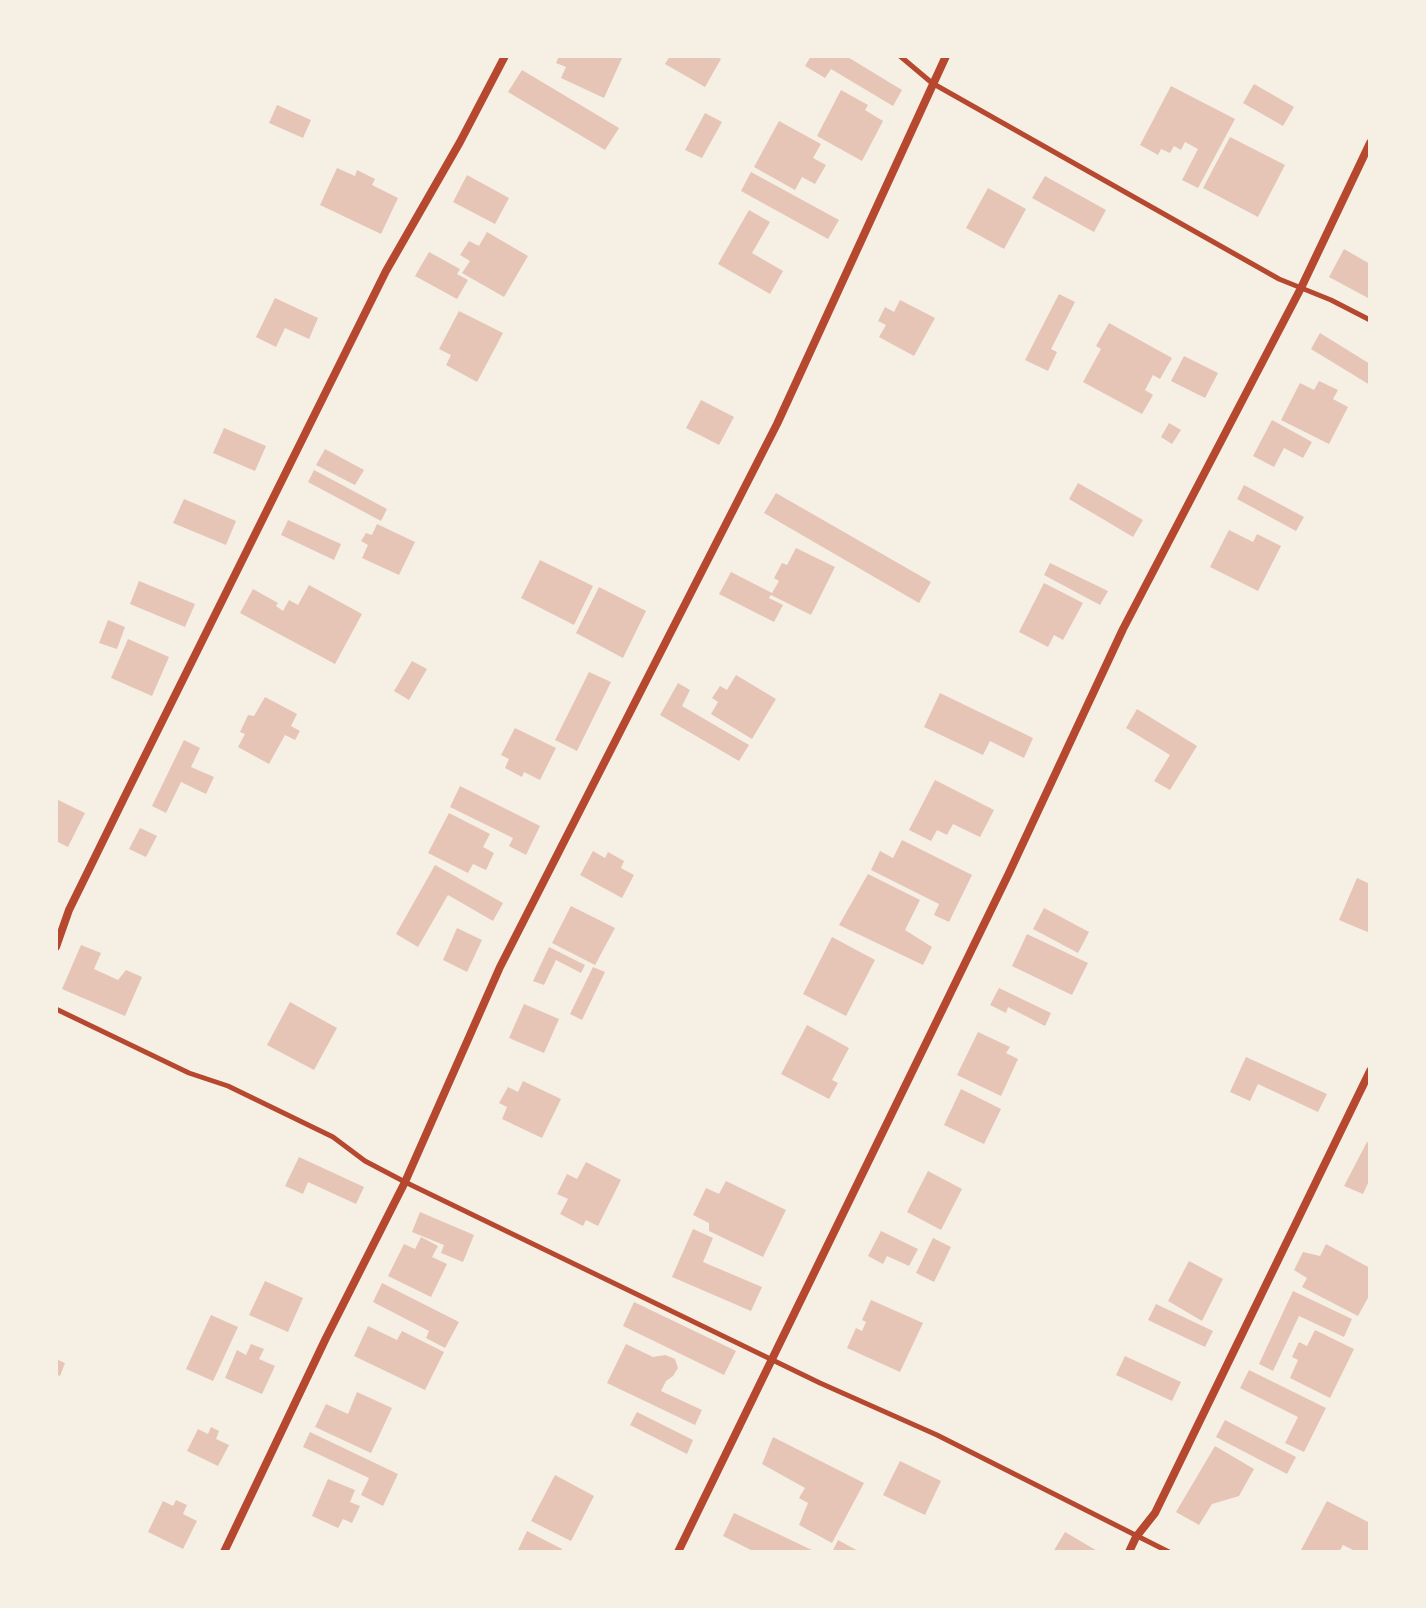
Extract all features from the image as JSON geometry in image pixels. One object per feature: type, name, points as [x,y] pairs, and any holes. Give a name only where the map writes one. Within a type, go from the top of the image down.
[{"type":"street","points":[[56,947],[69,910],[119,807],[386,271],[505,56]]},
{"type":"street","points":[[224,1552],[326,1338],[405,1182],[500,967],[777,424],[946,56]]},
{"type":"street","points":[[678,1552],[1009,873],[1123,629],[1301,288],[1370,143]]},
{"type":"street","points":[[1129,1552],[1136,1537],[1155,1513],[1370,1071]]},
{"type":"lane","points":[[900,56],[932,83],[1279,279],[1370,320]]},
{"type":"lane","points":[[56,1009],[333,1137],[365,1161],[405,1182],[771,1359],[937,1435],[1169,1552]]},
{"type":"building","points":[[559,56],[623,56],[604,98],[561,78],[566,67],[556,63]]},
{"type":"building","points":[[670,56],[715,56],[721,59],[705,87],[665,64]]},
{"type":"building","points":[[811,56],[846,56],[902,90],[893,106],[831,69],[825,78],[805,66]]},
{"type":"building","points":[[522,70],[619,128],[605,150],[508,92]]},
{"type":"building","points":[[1254,84],[1294,107],[1283,126],[1243,103]]},
{"type":"building","points":[[1171,86],[1235,119],[1198,188],[1182,180],[1198,149],[1185,142],[1181,150],[1174,146],[1170,153],[1161,149],[1158,155],[1140,145]]},
{"type":"building","points":[[841,90],[868,105],[865,110],[883,121],[862,161],[817,136]]},
{"type":"building","points":[[277,105],[311,120],[303,138],[269,123]]},
{"type":"building","points":[[705,113],[722,122],[702,158],[685,150]]},
{"type":"building","points":[[779,121],[821,144],[813,158],[826,165],[815,184],[802,177],[795,190],[754,167]]},
{"type":"building","points":[[1230,137],[1285,165],[1258,217],[1203,188]]},
{"type":"building","points":[[337,168],[355,176],[357,170],[375,179],[372,185],[398,198],[381,234],[320,205]]},
{"type":"building","points":[[751,172],[839,220],[828,239],[741,191]]},
{"type":"building","points":[[467,175],[509,198],[495,224],[453,202]]},
{"type":"building","points":[[1045,176],[1106,210],[1094,232],[1032,198]]},
{"type":"building","points":[[988,188],[1026,209],[1004,249],[966,228]]},
{"type":"building","points":[[749,210],[770,222],[752,253],[783,271],[770,294],[718,264]]},
{"type":"building","points":[[487,232],[528,256],[504,297],[462,273],[470,261],[460,255],[469,241],[479,246]]},
{"type":"building","points":[[1344,249],[1370,264],[1370,299],[1329,277]]},
{"type":"building","points":[[429,252],[460,269],[457,274],[468,280],[457,299],[415,276]]},
{"type":"building","points":[[1059,294],[1075,302],[1051,349],[1057,352],[1048,371],[1025,360]]},
{"type":"building","points":[[275,298],[318,318],[309,339],[285,328],[276,347],[256,337]]},
{"type":"building","points":[[900,300],[935,318],[914,356],[879,337],[886,325],[878,321],[885,307],[894,312]]},
{"type":"building","points":[[459,311],[503,333],[477,382],[446,365],[451,355],[439,349]]},
{"type":"building","points":[[1109,323],[1172,358],[1160,379],[1153,375],[1145,390],[1153,395],[1142,414],[1083,382],[1101,349],[1096,346]]},
{"type":"building","points":[[1320,333],[1370,364],[1370,385],[1311,349]]},
{"type":"building","points":[[1184,356],[1218,373],[1205,398],[1171,381]]},
{"type":"building","points":[[1319,381],[1338,390],[1333,399],[1348,407],[1329,444],[1281,420],[1300,383],[1314,390]]},
{"type":"building","points":[[701,400],[734,417],[719,445],[686,428]]},
{"type":"building","points":[[1272,420],[1312,442],[1303,458],[1284,448],[1274,467],[1253,456]]},
{"type":"building","points":[[1169,423],[1181,430],[1172,444],[1161,437]]},
{"type":"building","points":[[224,428],[266,446],[255,471],[213,453]]},
{"type":"building","points":[[325,449],[364,470],[355,485],[316,465]]},
{"type":"building","points":[[314,470],[387,509],[381,521],[308,482]]},
{"type":"building","points":[[1078,483],[1143,520],[1133,537],[1069,499]]},
{"type":"building","points":[[1244,485],[1304,517],[1296,531],[1237,499]]},
{"type":"building","points":[[776,493],[931,582],[919,603],[764,513]]},
{"type":"building","points":[[184,499],[236,521],[226,545],[173,523]]},
{"type":"building","points":[[288,520],[341,544],[334,560],[281,535]]},
{"type":"building","points":[[377,524],[415,542],[399,575],[362,558],[368,545],[361,541],[366,533],[372,535]]},
{"type":"building","points":[[1229,530],[1253,542],[1257,534],[1281,546],[1258,591],[1210,567]]},
{"type":"building","points":[[796,548],[835,567],[811,615],[771,595],[769,598],[783,605],[774,622],[719,594],[731,572],[772,593],[779,581],[774,578],[782,563],[787,565]]},
{"type":"building","points":[[540,560],[593,586],[574,625],[521,598]]},
{"type":"building","points":[[1050,563],[1108,591],[1100,605],[1044,575]]},
{"type":"building","points":[[139,581],[195,604],[185,627],[130,604]]},
{"type":"building","points":[[1044,583],[1083,603],[1063,640],[1054,635],[1048,647],[1019,632]]},
{"type":"building","points":[[309,585],[362,614],[335,664],[240,613],[253,589],[278,603],[276,606],[283,611],[289,600],[298,605]]},
{"type":"building","points":[[599,587],[646,611],[623,658],[576,633]]},
{"type":"building","points":[[108,620],[125,627],[117,649],[99,643]]},
{"type":"building","points":[[128,639],[169,657],[152,696],[111,678]]},
{"type":"building","points":[[412,661],[427,669],[409,700],[394,691]]},
{"type":"building","points":[[589,672],[611,682],[577,751],[555,740]]},
{"type":"building","points":[[736,675],[776,699],[752,739],[711,714],[718,702],[712,698],[720,686],[727,690]]},
{"type":"building","points":[[678,683],[690,690],[682,706],[749,745],[739,761],[660,715]]},
{"type":"building","points":[[940,693],[1033,738],[1024,758],[990,741],[983,755],[924,727]]},
{"type":"building","points":[[265,697],[297,714],[291,726],[300,731],[295,740],[285,735],[269,764],[238,747],[245,734],[240,732],[248,715],[254,716]]},
{"type":"building","points":[[1137,709],[1197,746],[1170,790],[1154,781],[1170,755],[1126,728]]},
{"type":"building","points":[[515,728],[556,748],[540,780],[524,772],[522,777],[505,768],[509,759],[501,755]]},
{"type":"building","points":[[184,740],[200,748],[191,767],[214,777],[206,794],[181,782],[166,813],[152,806]]},
{"type":"building","points":[[935,780],[994,810],[980,837],[953,824],[947,835],[937,830],[931,841],[909,830]]},
{"type":"building","points":[[460,786],[540,826],[526,855],[509,846],[513,838],[450,807]]},
{"type":"building","points":[[56,799],[85,813],[68,847],[56,841]]},
{"type":"building","points":[[449,813],[490,834],[483,847],[494,853],[486,870],[473,864],[468,873],[428,853]]},
{"type":"building","points":[[140,828],[157,836],[146,857],[129,849]]},
{"type":"building","points":[[902,840],[972,875],[949,922],[934,915],[939,904],[871,870],[880,851],[893,858]]},
{"type":"building","points":[[593,851],[605,858],[608,852],[624,861],[621,868],[634,875],[622,898],[580,875]]},
{"type":"building","points":[[435,865],[503,903],[493,921],[448,895],[418,947],[396,934]]},
{"type":"building","points":[[868,874],[920,900],[905,930],[932,947],[923,965],[839,925]]},
{"type":"building","points":[[1357,878],[1370,884],[1370,933],[1339,920]]},
{"type":"building","points":[[571,906],[615,928],[595,965],[552,943]]},
{"type":"building","points":[[1044,908],[1089,932],[1078,953],[1033,929]]},
{"type":"building","points":[[457,928],[482,940],[467,972],[443,960]]},
{"type":"building","points":[[1027,934],[1088,963],[1072,995],[1012,966]]},
{"type":"building","points":[[832,937],[875,960],[846,1016],[803,994]]},
{"type":"building","points":[[81,945],[101,953],[94,969],[118,980],[126,970],[142,977],[125,1016],[62,989]]},
{"type":"building","points":[[549,947],[585,965],[581,973],[556,960],[544,985],[533,981]]},
{"type":"building","points":[[593,967],[605,972],[582,1020],[570,1014]]},
{"type":"building","points":[[999,988],[1051,1013],[1045,1026],[1008,1007],[1006,1013],[990,1005]]},
{"type":"building","points":[[290,1002],[337,1028],[314,1070],[267,1045]]},
{"type":"building","points":[[524,1004],[559,1019],[544,1053],[509,1038]]},
{"type":"building","points":[[807,1025],[849,1048],[832,1080],[838,1083],[829,1099],[781,1074]]},
{"type":"building","points":[[978,1032],[1010,1047],[1006,1053],[1018,1059],[1001,1096],[957,1075]]},
{"type":"building","points":[[1246,1057],[1327,1094],[1318,1112],[1258,1084],[1250,1101],[1230,1092]]},
{"type":"building","points":[[523,1081],[561,1099],[542,1138],[502,1119],[507,1107],[499,1103],[508,1087],[518,1092]]},
{"type":"building","points":[[961,1089],[1001,1109],[984,1144],[944,1125]]},
{"type":"building","points":[[1367,1142],[1370,1143],[1370,1179],[1363,1194],[1344,1186]]},
{"type":"building","points":[[299,1157],[364,1187],[356,1204],[308,1182],[303,1194],[285,1186]]},
{"type":"building","points":[[586,1162],[621,1180],[598,1226],[586,1220],[583,1226],[560,1214],[568,1199],[557,1194],[567,1174],[577,1179]]},
{"type":"building","points":[[928,1171],[962,1189],[941,1230],[907,1212]]},
{"type":"building","points":[[726,1181],[786,1210],[763,1257],[709,1231],[709,1223],[693,1215],[706,1188],[719,1194]]},
{"type":"building","points":[[420,1212],[474,1235],[463,1262],[441,1253],[444,1245],[412,1232]]},
{"type":"building","points":[[693,1229],[713,1238],[703,1262],[762,1287],[751,1311],[672,1277]]},
{"type":"building","points":[[881,1231],[918,1249],[909,1266],[887,1256],[883,1264],[868,1256]]},
{"type":"building","points":[[421,1237],[438,1246],[432,1257],[447,1264],[431,1297],[388,1276],[404,1244],[415,1249]]},
{"type":"building","points":[[933,1238],[951,1247],[934,1282],[916,1273]]},
{"type":"building","points":[[1326,1244],[1370,1268],[1370,1294],[1358,1316],[1302,1287],[1307,1278],[1294,1270],[1303,1252],[1320,1256]]},
{"type":"building","points":[[1189,1261],[1223,1279],[1202,1321],[1168,1301]]},
{"type":"building","points":[[265,1281],[303,1298],[288,1332],[249,1315]]},
{"type":"building","points":[[382,1283],[459,1322],[445,1348],[426,1338],[429,1331],[373,1302]]},
{"type":"building","points":[[1293,1291],[1352,1319],[1344,1337],[1299,1316],[1273,1371],[1259,1364]]},
{"type":"building","points":[[871,1300],[923,1323],[900,1372],[847,1348],[856,1328],[862,1331],[866,1322],[862,1320]]},
{"type":"building","points":[[634,1302],[736,1351],[724,1375],[623,1326]]},
{"type":"building","points":[[1156,1304],[1213,1331],[1205,1347],[1148,1320]]},
{"type":"building","points":[[211,1315],[238,1327],[213,1381],[186,1369]]},
{"type":"building","points":[[368,1326],[397,1340],[402,1331],[444,1352],[425,1390],[354,1356]]},
{"type":"building","points":[[1315,1330],[1354,1349],[1330,1398],[1290,1378],[1298,1360],[1292,1357],[1299,1342],[1307,1346]]},
{"type":"building","points":[[251,1344],[264,1349],[259,1359],[275,1366],[262,1394],[225,1378],[237,1350],[246,1355]]},
{"type":"building","points":[[626,1344],[653,1357],[665,1355],[675,1359],[678,1368],[661,1391],[702,1410],[695,1425],[607,1383]]},
{"type":"building","points":[[1125,1356],[1181,1382],[1172,1401],[1116,1375]]},
{"type":"building","points":[[56,1359],[65,1363],[60,1376],[56,1374]]},
{"type":"building","points":[[1249,1370],[1326,1408],[1304,1452],[1285,1443],[1298,1417],[1240,1388]]},
{"type":"building","points":[[357,1392],[392,1408],[371,1453],[315,1427],[326,1404],[348,1414]]},
{"type":"building","points":[[637,1412],[693,1440],[687,1454],[630,1425]]},
{"type":"building","points":[[1225,1420],[1296,1457],[1287,1474],[1216,1437]]},
{"type":"building","points":[[211,1427],[219,1431],[216,1439],[229,1445],[218,1466],[187,1451],[198,1429],[208,1434]]},
{"type":"building","points":[[310,1432],[398,1474],[383,1506],[361,1495],[369,1478],[303,1447]]},
{"type":"building","points":[[773,1437],[864,1483],[832,1543],[799,1525],[808,1503],[799,1498],[805,1488],[762,1464]]},
{"type":"building","points":[[1215,1446],[1254,1469],[1239,1496],[1212,1504],[1199,1525],[1176,1512]]},
{"type":"building","points":[[900,1461],[941,1481],[925,1515],[883,1495]]},
{"type":"building","points":[[555,1475],[594,1496],[571,1541],[531,1521]]},
{"type":"building","points":[[328,1479],[355,1490],[350,1502],[360,1506],[352,1523],[343,1519],[338,1528],[312,1516]]},
{"type":"building","points":[[176,1500],[187,1505],[183,1514],[197,1521],[183,1549],[148,1532],[163,1501],[173,1506]]},
{"type":"building","points":[[1327,1501],[1370,1523],[1370,1552],[1357,1552],[1343,1545],[1339,1552],[1301,1550]]},
{"type":"building","points":[[734,1513],[816,1552],[755,1552],[723,1536]]},
{"type":"building","points":[[527,1531],[562,1549],[561,1552],[517,1552]]},
{"type":"building","points":[[1065,1532],[1099,1552],[1053,1552]]},
{"type":"building","points":[[838,1540],[860,1552],[832,1552]]}]
